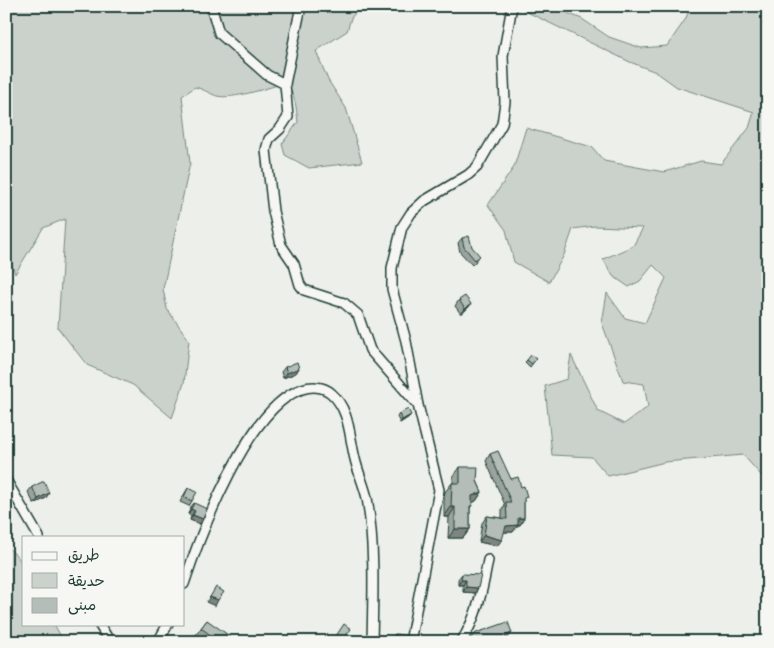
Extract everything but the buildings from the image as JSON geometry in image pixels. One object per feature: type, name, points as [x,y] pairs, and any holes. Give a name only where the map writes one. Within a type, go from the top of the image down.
[{"type":"street","points":[[211,6],[219,33],[267,75],[285,84]]},
{"type":"street","points":[[301,6],[285,84],[288,116],[280,129],[269,140],[266,150],[273,211],[281,244],[294,264],[300,285],[304,290],[344,303],[358,315],[370,350],[418,405]]},
{"type":"street","points":[[410,642],[439,490],[418,405],[406,341],[392,289],[392,268],[402,227],[411,213],[424,201],[468,175],[477,167],[502,124],[505,102],[503,56],[512,6]]},
{"type":"street","points":[[185,581],[212,507],[262,420],[276,403],[291,392],[312,386],[330,392],[343,408],[366,497],[370,525],[372,642]]},
{"type":"street","points":[[6,480],[38,536]]},
{"type":"street","points":[[461,642],[467,633],[483,592],[488,560]]},
{"type":"street","points":[[100,626],[110,642]]},
{"type":"street","points":[[158,642],[167,626]]},
{"type":"green space","points":[[6,6],[361,6],[351,18],[347,31],[316,51],[328,80],[346,108],[362,162],[309,168],[285,155],[282,144],[298,122],[293,97],[285,83],[224,97],[195,87],[182,96],[190,163],[163,289],[167,309],[189,340],[184,383],[172,418],[133,385],[87,365],[58,328],[65,219],[43,228],[15,274],[6,244]]},
{"type":"green space","points":[[524,6],[550,6],[582,19],[609,37],[641,48],[667,46],[685,20],[691,6],[768,6],[768,483],[743,455],[665,462],[608,476],[592,457],[552,455],[545,386],[567,379],[571,355],[598,411],[624,424],[648,407],[644,384],[623,381],[602,323],[607,293],[625,318],[645,323],[666,278],[653,265],[640,281],[629,287],[613,276],[603,259],[633,246],[643,228],[595,226],[573,229],[564,255],[549,282],[514,262],[506,230],[488,205],[514,167],[526,128],[592,147],[604,161],[664,172],[701,161],[721,164],[749,128],[754,112],[677,87],[656,72],[630,62],[523,10]]},
{"type":"green space","points":[[6,546],[18,557],[22,564],[22,626],[55,626],[64,642],[6,642]]}]
